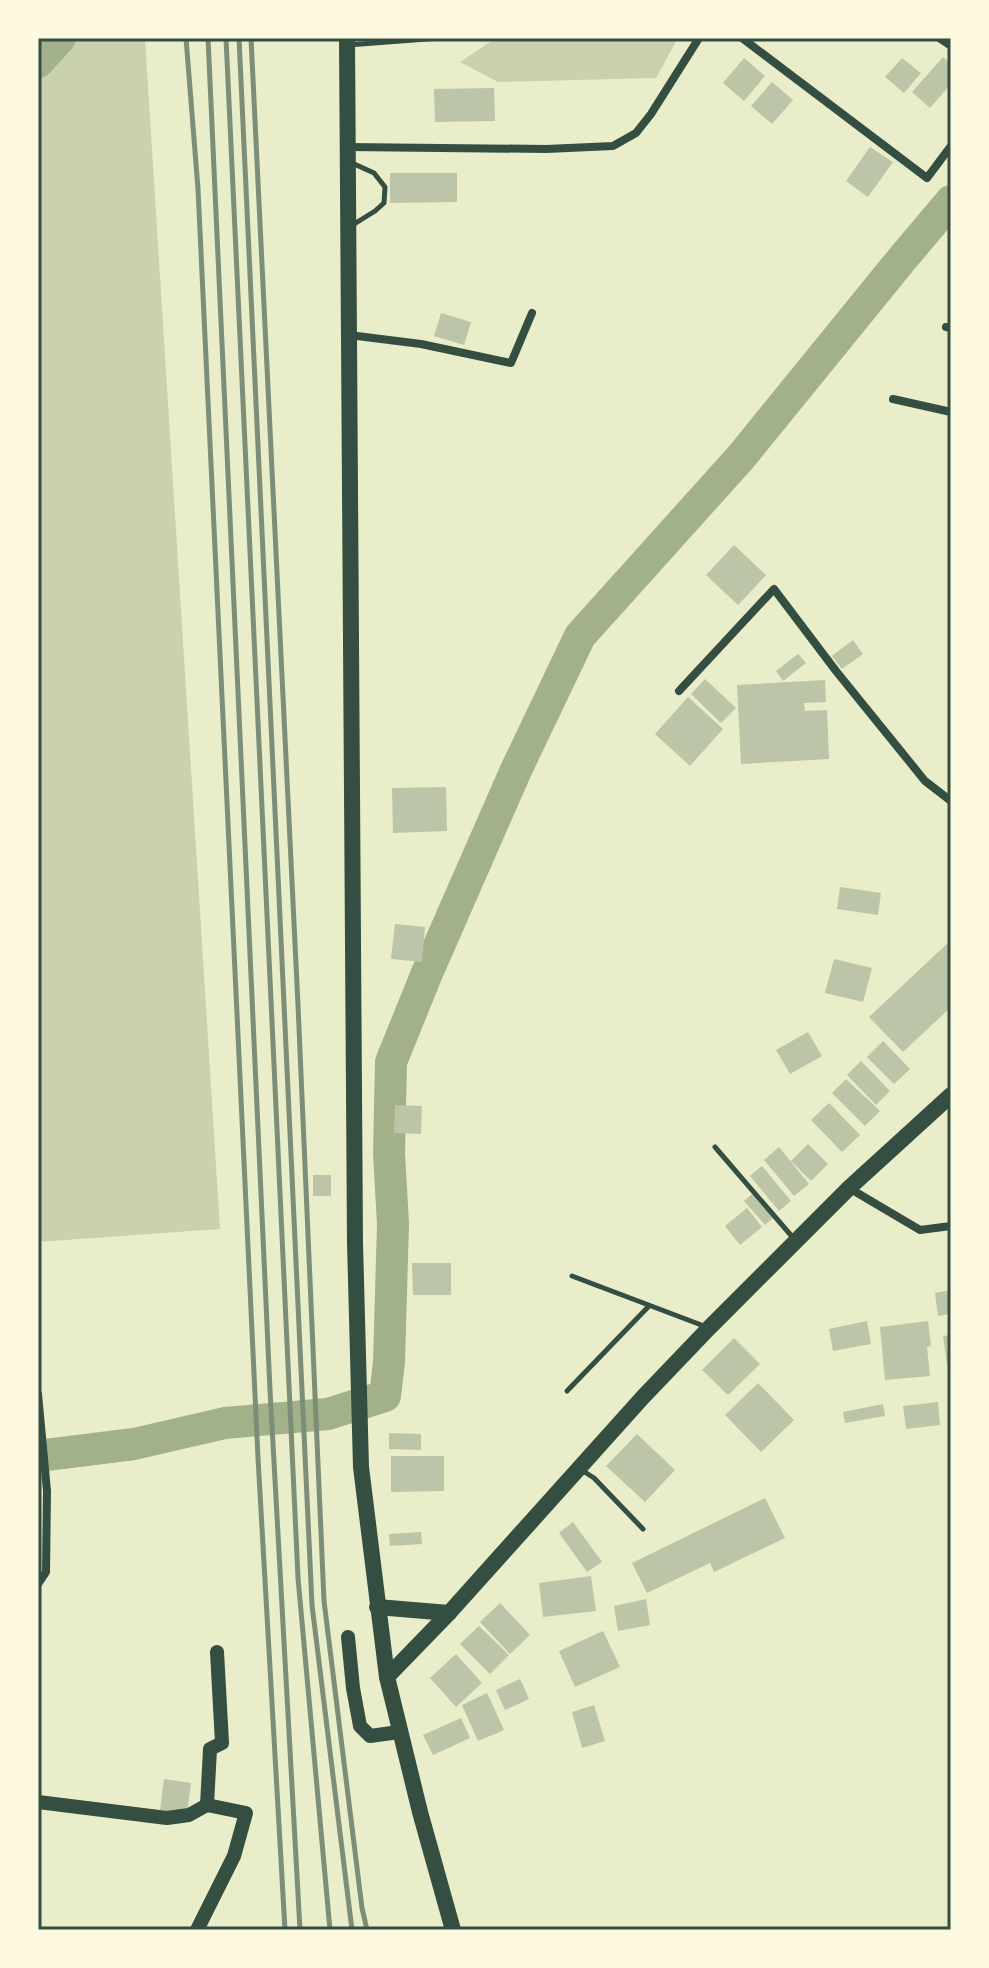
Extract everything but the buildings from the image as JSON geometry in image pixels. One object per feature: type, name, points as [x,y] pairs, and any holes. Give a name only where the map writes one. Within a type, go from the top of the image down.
[{"type":"main road","points":[[347,42],[355,1243],[361,1467],[387,1677],[453,1930]]},
{"type":"main road","points":[[387,1677],[709,1328],[849,1188],[951,1095]]},
{"type":"main road","points":[[377,1607],[449,1613]]},
{"type":"main road","points":[[348,1637],[360,1726],[370,1736],[399,1732]]},
{"type":"main road","points":[[207,1805],[210,1749],[222,1743],[217,1652]]},
{"type":"main road","points":[[38,1802],[167,1818],[189,1815],[207,1805],[246,1813],[234,1856],[197,1930]]},
{"type":"street","points":[[348,154],[613,146],[636,133],[699,38]]},
{"type":"street","points":[[742,38],[927,178],[951,146]]},
{"type":"street","points":[[939,38],[951,46]]},
{"type":"street","points":[[348,335],[421,344],[511,363],[532,313]]},
{"type":"street","points":[[893,399],[951,412]]},
{"type":"street","points":[[679,691],[774,589],[925,781],[951,801]]},
{"type":"street","points":[[849,1188],[920,1230],[951,1226]]},
{"type":"street","points":[[38,1394],[47,1491],[46,1572],[38,1584]]},
{"type":"lane","points":[[347,42],[440,38]]},
{"type":"lane","points":[[347,228],[384,203],[385,187],[374,173],[348,154]]},
{"type":"lane","points":[[715,1147],[796,1241]]},
{"type":"lane","points":[[572,1276],[709,1328]]},
{"type":"lane","points":[[567,1391],[649,1306]]},
{"type":"lane","points":[[578,1469],[594,1478],[643,1529]]},
{"type":"green space","points":[[38,38],[145,38],[220,1229],[38,1242]]},
{"type":"green space","points":[[496,38],[678,38],[656,78],[498,82],[460,62]]},
{"type":"waterway","points":[[38,62],[60,38]]},
{"type":"waterway","points":[[38,1456],[134,1444],[225,1423],[328,1414],[385,1396],[389,1362],[393,1224],[389,1153],[391,1062],[516,770],[580,636],[741,457],[951,201]]},
{"type":"railway","points":[[186,38],[198,189],[258,1458],[285,1930]]},
{"type":"railway","points":[[208,38],[270,1390],[300,1930]]},
{"type":"railway","points":[[226,38],[298,1578],[330,1930]]},
{"type":"railway","points":[[239,38],[312,1605],[352,1930]]},
{"type":"railway","points":[[251,38],[324,1601],[367,1930]]}]
